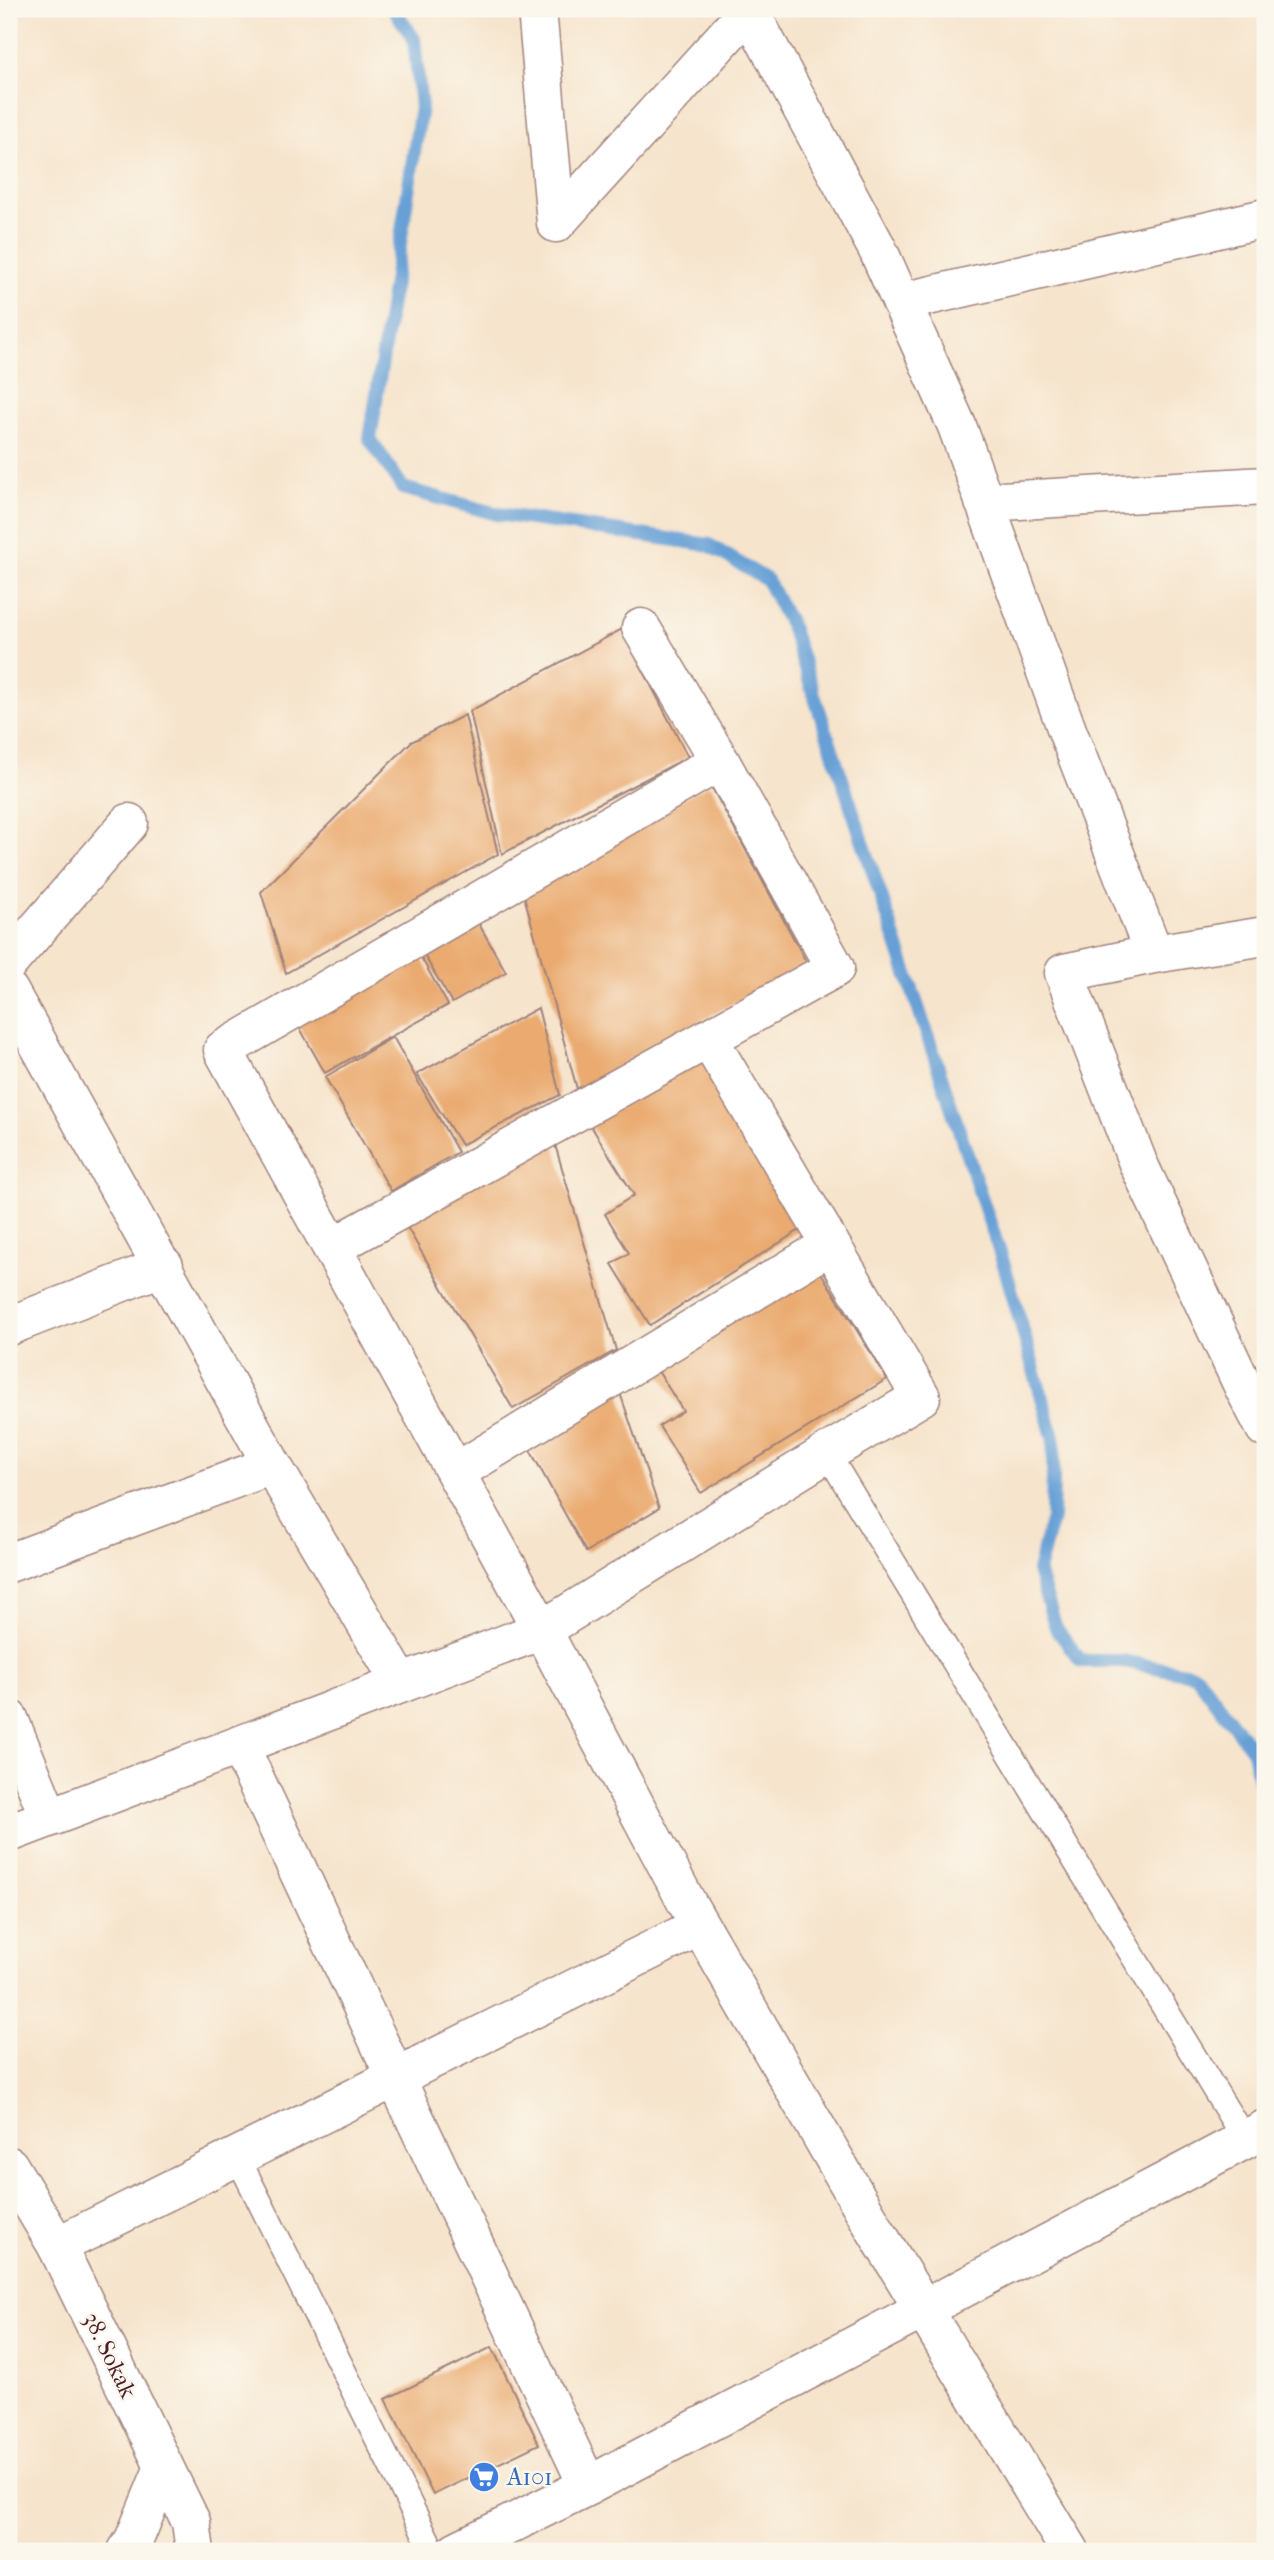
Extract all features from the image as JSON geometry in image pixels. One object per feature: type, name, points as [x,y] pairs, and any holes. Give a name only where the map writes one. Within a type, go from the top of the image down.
[{"type":"street","points":[[537,9],[556,223],[749,9],[878,250],[957,426],[1068,733],[1154,954]]},
{"type":"street","points":[[902,302],[1265,218]]},
{"type":"street","points":[[984,502],[1265,486]]},
{"type":"street","points":[[333,1247],[835,968],[720,761],[641,628]]},
{"type":"street","points":[[720,761],[223,1050],[456,1472],[700,1926],[924,2310],[1070,2551]]},
{"type":"street","points":[[9,962],[129,823]]},
{"type":"street","points":[[1262,1416],[1138,1163],[1064,973],[1154,954],[1265,936]]},
{"type":"street","points":[[9,991],[164,1266],[272,1465],[401,1683]]},
{"type":"street","points":[[9,1833],[542,1630],[921,1397],[708,1038]]},
{"type":"street","points":[[456,1472],[830,1245]]},
{"type":"street","points":[[9,1325],[164,1266]]},
{"type":"street","points":[[9,1563],[272,1465]]},
{"type":"street","points":[[9,1719],[49,1817]]},
{"type":"street","points":[[239,1745],[588,2486]]},
{"type":"street","points":[[57,2246],[700,1926]]},
{"type":"street","points":[[456,2551],[588,2486],[1255,2134]]},
{"type":"street","name":"38. Sokak","points":[[9,2166],[57,2246],[191,2522],[195,2551]]},
{"type":"street","points":[[127,2551],[164,2467]]},
{"type":"lane","points":[[827,1453],[1255,2134]]},
{"type":"lane","points":[[237,2156],[433,2551]]},
{"type":"building","points":[[622,629],[688,757],[502,854],[470,711]]},
{"type":"building","points":[[465,715],[498,854],[286,973],[261,892],[411,742]]},
{"type":"building","points":[[710,784],[807,963],[577,1089],[521,885]]},
{"type":"building","points":[[475,917],[506,972],[452,1003],[420,948]]},
{"type":"building","points":[[415,947],[448,1005],[325,1073],[293,1016]]},
{"type":"building","points":[[538,1008],[560,1095],[461,1145],[417,1074]]},
{"type":"building","points":[[393,1037],[458,1152],[391,1191],[325,1077]]},
{"type":"building","points":[[700,1056],[806,1226],[650,1325],[612,1264],[629,1253],[605,1214],[634,1195],[591,1126]]},
{"type":"building","points":[[553,1138],[616,1350],[513,1409],[404,1222]]},
{"type":"building","points":[[815,1263],[887,1379],[701,1493],[659,1426],[683,1411],[653,1363]]},
{"type":"building","points":[[618,1387],[659,1508],[586,1552],[524,1439]]},
{"type":"building","points":[[492,2347],[539,2444],[433,2495],[386,2399]]},
{"type":"waterway","points":[[394,9],[414,39],[421,107],[370,439],[403,488],[497,514],[709,545],[767,580],[791,626],[1005,1268],[1054,1440],[1052,1518],[1038,1571],[1056,1628],[1081,1661],[1123,1661],[1196,1675],[1253,1751],[1265,1805]]},
{"type":"place","name":"A101","points":[[484,2477]]}]
